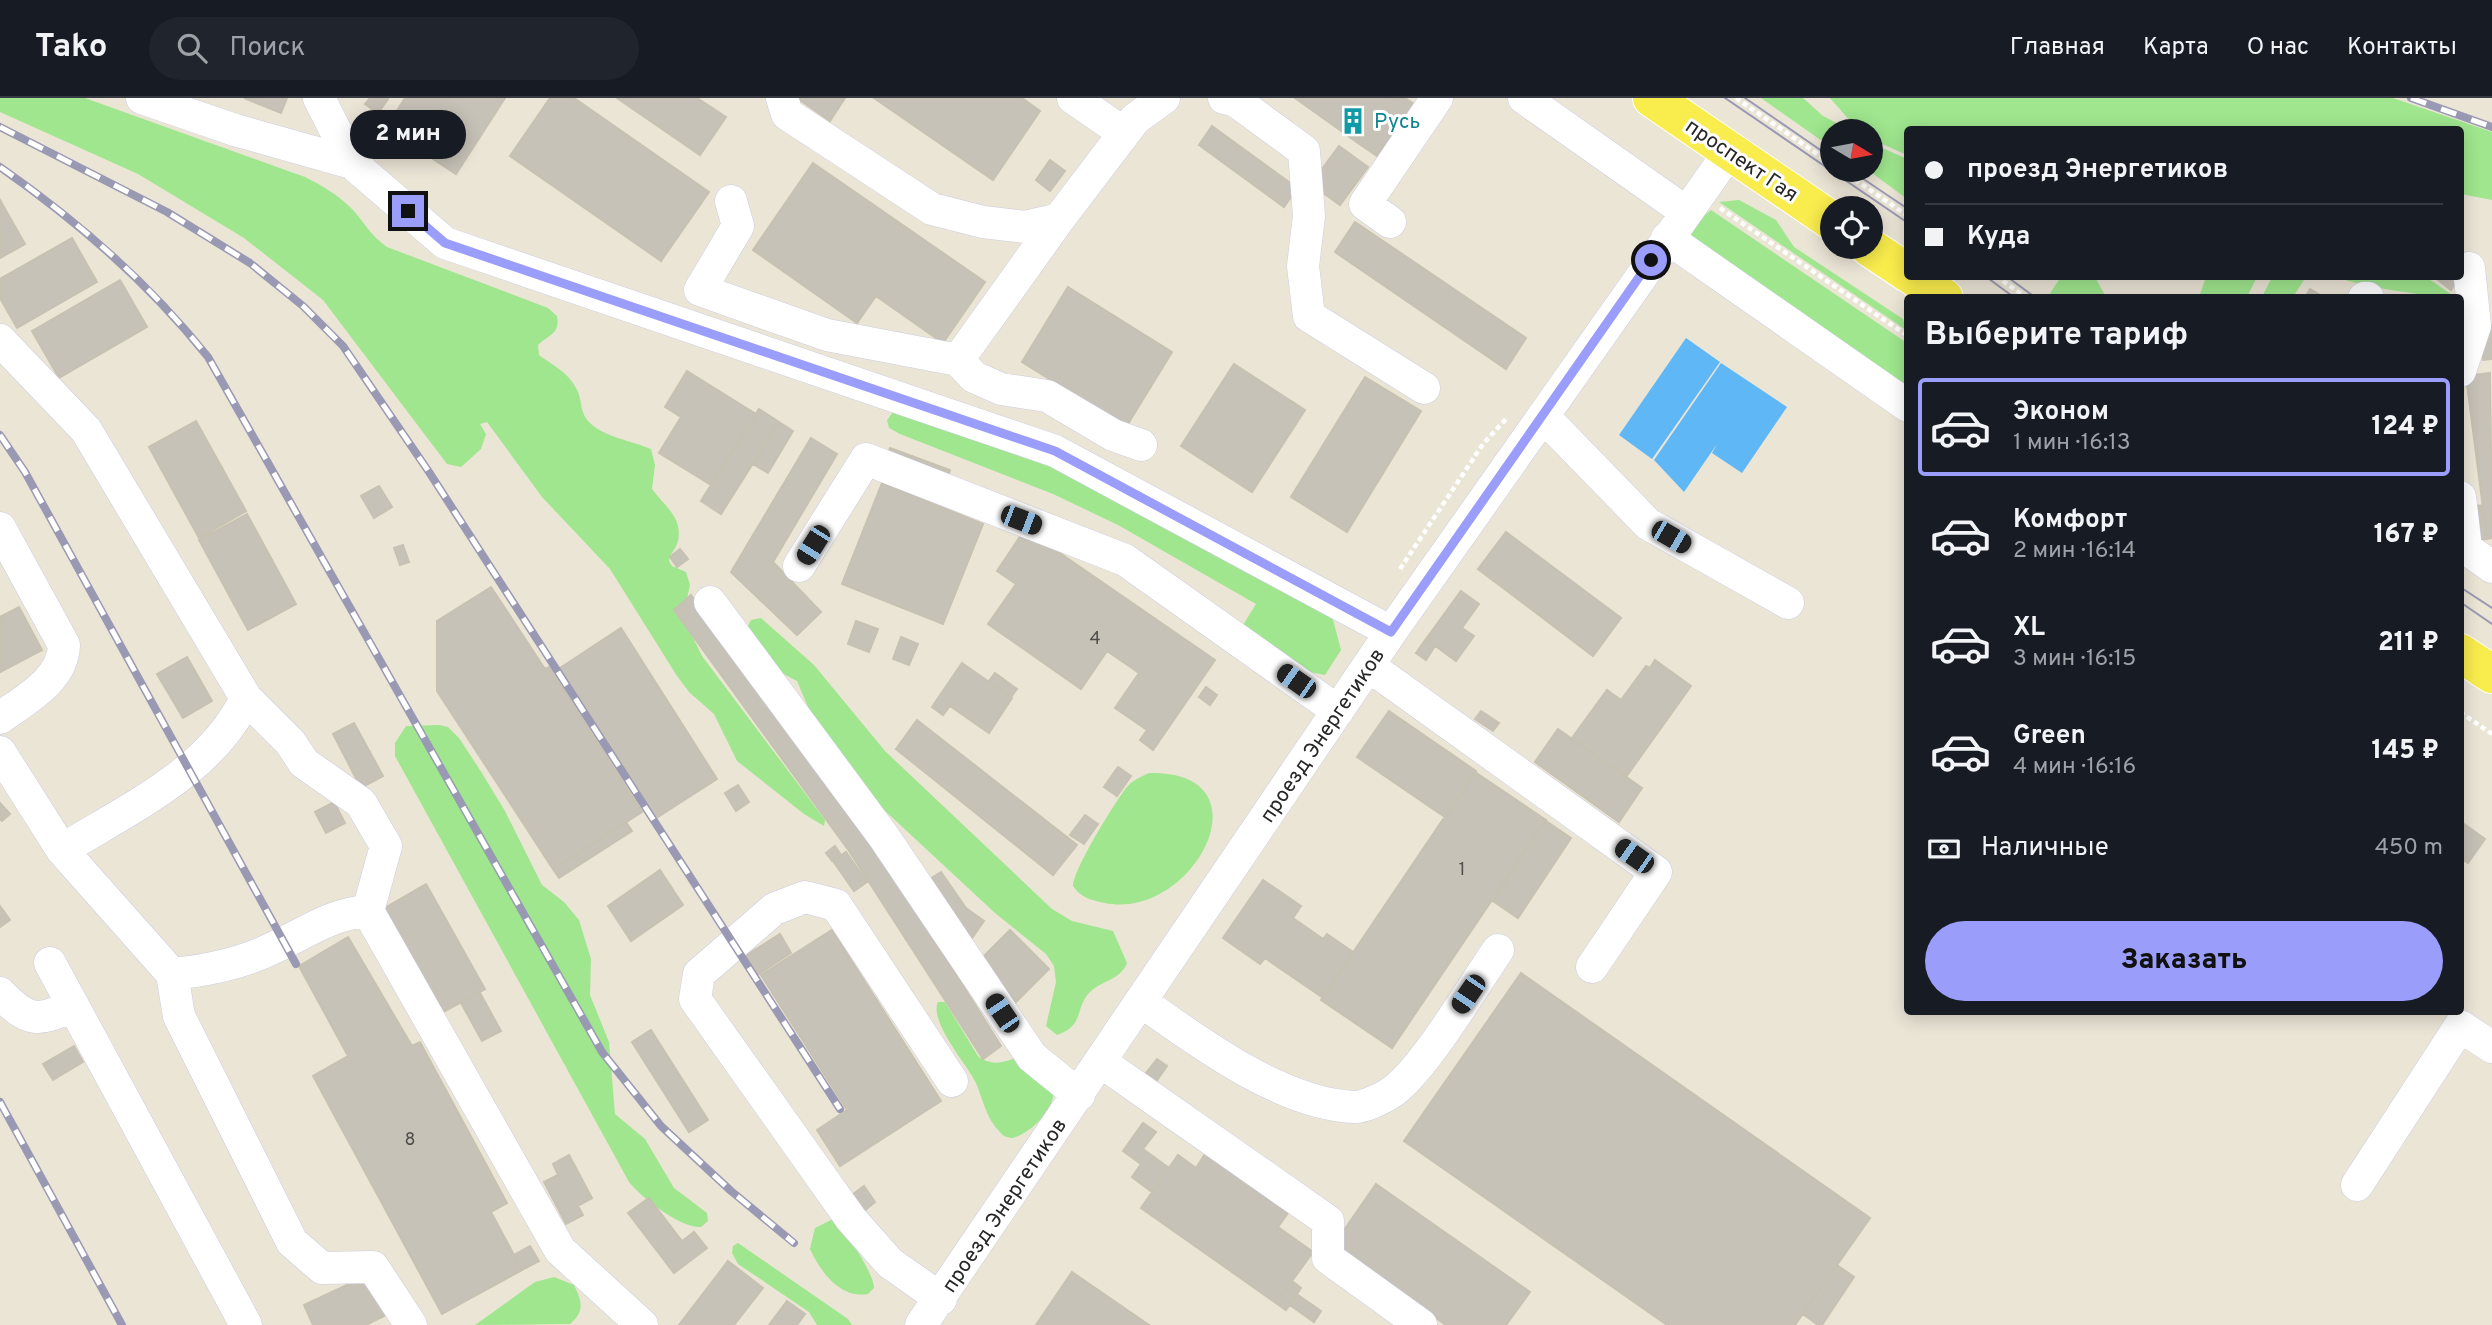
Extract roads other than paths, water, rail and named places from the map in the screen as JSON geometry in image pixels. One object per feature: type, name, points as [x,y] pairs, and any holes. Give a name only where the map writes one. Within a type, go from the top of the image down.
[{"type":"main road","name":"проспект Гая","points":[[1652,98],[1820,213]]},
{"type":"main road","points":[[1883,256],[1904,270]]},
{"type":"main road","points":[[1919,280],[1938,294]]},
{"type":"main road","points":[[2464,656],[2492,674]]},
{"type":"street","points":[[142,98],[235,130],[352,163]]},
{"type":"street","points":[[319,98],[352,163],[445,243],[1055,451],[1391,632]]},
{"type":"street","points":[[782,98],[787,114],[932,209],[983,222],[1025,227],[1059,219]]},
{"type":"street","points":[[1073,98],[1124,134]]},
{"type":"street","points":[[958,360],[1135,119],[1164,98]]},
{"type":"street","points":[[1224,98],[1236,102],[1304,152],[1310,216],[1303,266],[1309,316],[1424,388]]},
{"type":"street","points":[[1390,222],[1365,204],[1437,98]]},
{"type":"street","points":[[1524,98],[1692,203]]},
{"type":"street","name":"проезд Энергетиков","points":[[920,1325],[941,1299],[1391,632],[1730,151]]},
{"type":"street","points":[[731,201],[738,226],[699,290],[827,335],[958,360],[974,377],[1001,389],[1047,396],[1113,435],[1141,445]]},
{"type":"street","points":[[1667,238],[1904,402]]},
{"type":"street","points":[[2464,359],[2475,326],[2469,268]]},
{"type":"street","points":[[0,340],[86,430],[247,698],[290,742],[304,763],[361,803],[386,846],[368,911],[561,1250],[624,1321]]},
{"type":"street","points":[[1542,416],[1567,438],[1614,492],[1648,524],[1788,603]]},
{"type":"street","points":[[799,566],[866,459],[1125,560],[1338,711]]},
{"type":"street","points":[[0,528],[64,645],[64,661],[51,679],[0,718]]},
{"type":"street","points":[[2464,547],[2492,566]]},
{"type":"street","points":[[710,603],[884,837],[1032,1057],[1079,1095]]},
{"type":"street","points":[[1368,666],[1656,872],[1591,967]]},
{"type":"street","points":[[62,850],[188,770],[236,720],[247,698]]},
{"type":"street","points":[[0,752],[62,850],[172,974],[179,1016],[292,1242],[322,1268],[373,1267],[411,1325]]},
{"type":"street","points":[[941,1299],[890,1263],[851,1219],[695,999],[699,974],[774,909],[805,897],[836,905],[951,1081]]},
{"type":"street","points":[[172,974],[211,970],[257,956],[343,912],[368,911]]},
{"type":"street","points":[[1142,1002],[1216,1055],[1312,1099],[1357,1108],[1391,1093],[1423,1060],[1498,950]]},
{"type":"street","points":[[50,962],[246,1325]]},
{"type":"street","points":[[0,993],[17,1010],[34,1018],[47,1019],[73,1005]]},
{"type":"street","points":[[2357,1185],[2460,1026],[2492,1047]]},
{"type":"street","points":[[1101,1062],[1328,1222],[1328,1258],[1421,1325]]},
{"type":"water","points":[[1686,338],[1720,362],[1652,459],[1619,435]]},
{"type":"water","points":[[1721,363],[1787,407],[1742,473],[1712,453],[1717,444],[1684,492],[1654,460]]},
{"type":"tram line","points":[[1725,98],[1904,220]]},
{"type":"tram line","points":[[1745,98],[1820,150]]},
{"type":"tram line","points":[[1868,182],[1904,206]]},
{"type":"tram line","points":[[1990,280],[2010,294]]},
{"type":"tram line","points":[[2011,280],[2031,294]]},
{"type":"tram line","points":[[2464,590],[2492,608]]},
{"type":"tram line","points":[[2464,605],[2492,624]]},
{"type":"railway","points":[[2411,98],[2492,127]]},
{"type":"railway","points":[[0,127],[167,212],[250,263],[303,306],[343,346],[429,472],[840,1109]]},
{"type":"railway","points":[[0,167],[57,209],[111,254],[161,303],[208,357],[602,1052],[661,1126],[731,1191],[794,1243]]},
{"type":"railway","points":[[0,435],[25,472],[296,964]]},
{"type":"railway","points":[[0,1102],[122,1325]]},
{"type":"place","name":"Русь","points":[[1353,121]]}]
